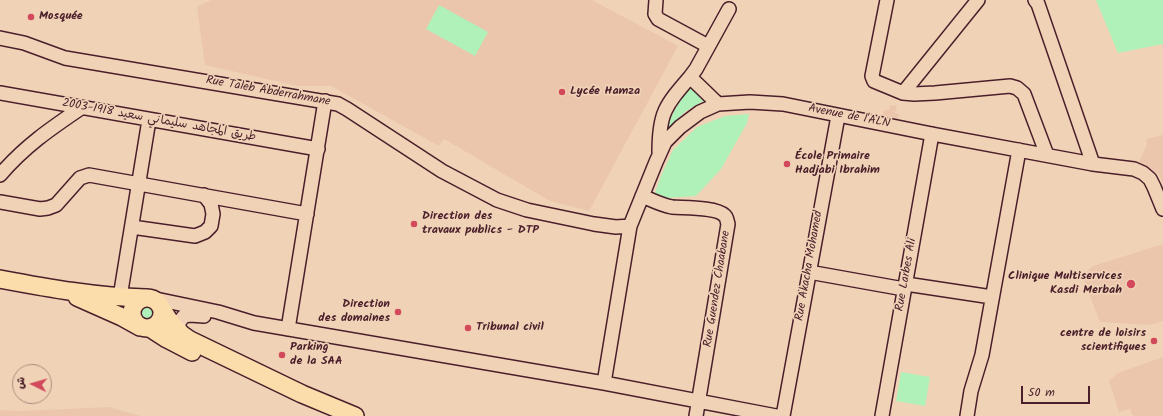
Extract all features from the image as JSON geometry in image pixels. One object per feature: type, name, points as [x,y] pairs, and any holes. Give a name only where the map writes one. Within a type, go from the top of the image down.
[{"type":"main road","points":[[0,279],[61,290],[120,297],[157,315],[183,336],[226,358],[302,394],[356,416]]},
{"type":"main road","points":[[61,290],[122,317],[157,315]]},
{"type":"main road","points":[[157,315],[166,339],[270,390],[328,416]]},
{"type":"street","points":[[656,0],[655,14],[658,19],[708,46]]},
{"type":"street","points":[[888,0],[872,76],[874,81],[903,93],[914,94],[1010,86],[1017,88],[1024,94],[1047,155]]},
{"type":"street","points":[[903,93],[978,0]]},
{"type":"street","points":[[1035,0],[1038,4],[1093,164]]},
{"type":"street","points":[[659,154],[659,134],[662,116],[671,99],[696,69],[729,10]]},
{"type":"street","name":"Rue Taleb Abderrahmane","points":[[0,38],[24,43],[65,58],[338,104],[442,171],[497,200],[526,210],[594,224],[616,227],[630,226]]},
{"type":"street","points":[[690,77],[718,104]]},
{"type":"street","name":"طريق المجاهد سليماني سعيد 1918-2003","points":[[0,94],[318,149]]},
{"type":"street","points":[[288,328],[325,101]]},
{"type":"street","name":"Avenue de l'ALN","points":[[604,383],[630,226],[659,154],[665,142],[680,127],[700,112],[718,104],[750,102],[783,104],[838,116],[1093,164],[1134,169],[1143,173],[1150,179],[1163,209]]},
{"type":"street","points":[[0,175],[21,152],[42,134],[81,108]]},
{"type":"street","name":"Rue Akacha Mohamed","points":[[783,416],[838,116]]},
{"type":"street","points":[[120,297],[149,120]]},
{"type":"street","name":"Rue Larbes Ali","points":[[882,416],[932,134]]},
{"type":"street","points":[[967,416],[971,391],[982,355],[1019,150]]},
{"type":"street","points":[[0,202],[40,209],[48,208],[56,205],[80,178],[89,175],[307,214]]},
{"type":"street","points":[[132,227],[195,236],[205,232],[210,226],[213,214],[211,204],[204,195]]},
{"type":"street","name":"Rue Guendez Chaabane","points":[[642,196],[673,207],[720,212],[724,215],[728,224],[699,401]]},
{"type":"street","points":[[809,272],[992,298]]},
{"type":"street","points":[[157,315],[218,312],[254,323]]},
{"type":"street","points":[[157,315],[190,315],[288,328],[604,383],[776,416]]},
{"type":"street","points":[[696,416],[699,401]]},
{"type":"shaded area","points":[[211,0],[592,0],[678,46],[589,211],[550,201],[444,139],[439,146],[331,86],[297,86],[205,65],[197,7]]},
{"type":"shaded area","points":[[890,105],[897,106],[895,113],[899,114],[896,121],[890,120],[890,117],[883,116],[883,111],[886,111],[886,109],[889,110]]},
{"type":"shaded area","points":[[1163,135],[1163,184],[1159,175],[1139,162],[1147,144],[1146,139]]},
{"type":"shaded area","points":[[1163,244],[1163,321],[1150,325],[1100,322],[1082,276],[1093,266]]},
{"type":"shaded area","points":[[1163,357],[1163,416],[1133,416],[1130,409],[1119,412],[1109,381],[1118,373]]},
{"type":"shaded area","points":[[109,407],[140,416],[0,416],[0,410],[20,411]]},
{"type":"green space","points":[[1096,0],[1163,0],[1163,44],[1118,53]]},
{"type":"green space","points":[[439,5],[488,32],[475,56],[426,29]]},
{"type":"green space","points":[[691,87],[705,100],[686,111],[667,129],[677,106]]},
{"type":"green space","points":[[749,114],[747,123],[721,169],[696,196],[667,198],[655,193],[673,150],[697,127],[725,116]]},
{"type":"green space","points":[[147,305],[154,310],[155,313],[150,320],[147,321],[140,316],[139,313],[144,306]]},
{"type":"green space","points":[[901,372],[930,377],[925,406],[896,401]]},
{"type":"place","name":"Mosquée","points":[[31,17]]},
{"type":"place","name":"Lycée Hamza","points":[[562,92]]},
{"type":"place","name":"École Primaire Hadjabi Ibrahim","points":[[787,164]]},
{"type":"place","name":"Direction des travaux publics - DTP","points":[[414,224]]},
{"type":"place","name":"Clinique Multiservices Kasdi Merbah","points":[[1131,284]]},
{"type":"place","name":"Direction des domaines","points":[[398,312]]},
{"type":"place","name":"Tribunal civil","points":[[468,328]]},
{"type":"place","name":"centre de loisirs scientifiques","points":[[1154,341]]},
{"type":"place","name":"Parking de la SAA","points":[[282,355]]}]
